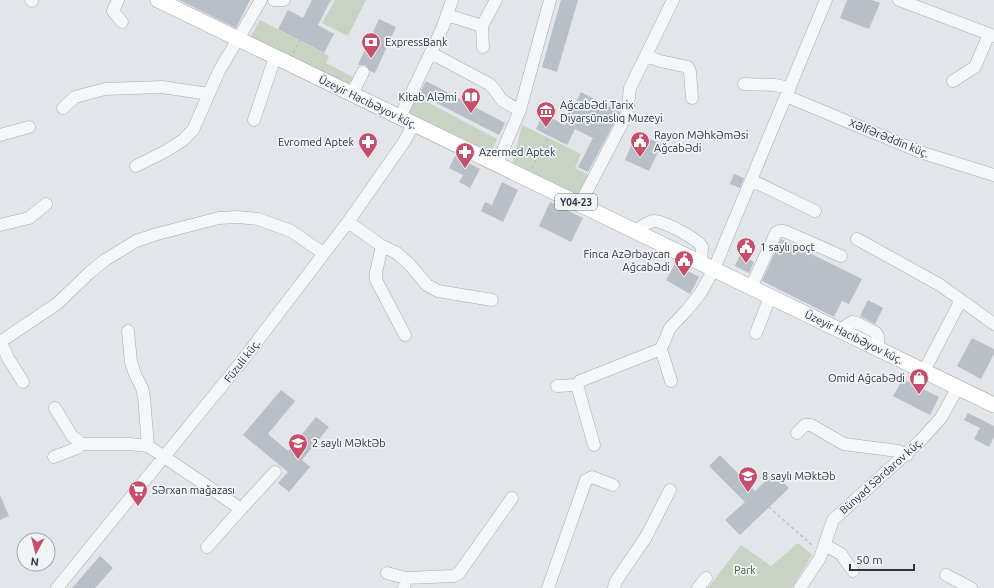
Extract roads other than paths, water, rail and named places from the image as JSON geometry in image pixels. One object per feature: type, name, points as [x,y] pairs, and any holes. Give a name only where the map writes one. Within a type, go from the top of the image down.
[{"type":"main road","name":"Üzeyir Hacıbəyov küç.","points":[[158,0],[994,405]]},
{"type":"street","points":[[118,0],[114,11],[122,22]]},
{"type":"street","points":[[136,166],[166,151],[183,140],[193,130],[219,71],[261,0]]},
{"type":"street","points":[[274,0],[284,0]]},
{"type":"street","points":[[400,117],[431,53],[452,0]]},
{"type":"street","points":[[483,47],[482,26],[496,0]]},
{"type":"street","points":[[497,164],[520,110],[550,0]]},
{"type":"street","points":[[580,204],[627,114],[630,88],[647,56],[673,0]]},
{"type":"street","points":[[671,381],[661,350],[670,328],[700,294],[707,266],[751,180],[826,0]]},
{"type":"street","points":[[899,0],[991,35],[975,67],[953,81]]},
{"type":"street","points":[[447,15],[482,26]]},
{"type":"street","points":[[431,53],[490,84],[495,88],[501,99],[520,110]]},
{"type":"street","points":[[647,56],[660,61],[688,67],[690,72],[692,98]]},
{"type":"street","points":[[254,120],[282,60]]},
{"type":"street","points":[[352,94],[363,72]]},
{"type":"street","name":"Xəlfərəddin küç.","points":[[744,84],[775,85],[923,153],[994,175]]},
{"type":"street","points":[[63,108],[75,97],[105,89],[162,88],[209,94]]},
{"type":"street","name":"Füzuli küç.","points":[[57,588],[165,458],[242,361],[348,222],[401,146],[414,124]]},
{"type":"street","points":[[0,135],[29,127]]},
{"type":"street","points":[[751,180],[815,211]]},
{"type":"street","points":[[0,225],[29,218],[46,204]]},
{"type":"street","points":[[22,382],[8,358],[1,342],[58,303],[88,273],[105,260],[136,241],[219,218],[237,217],[258,219],[291,231],[323,253]]},
{"type":"street","points":[[348,222],[382,246],[397,253],[410,264],[427,285],[432,288],[438,291],[492,300]]},
{"type":"street","points":[[750,287],[776,233],[779,231],[784,231],[840,256]]},
{"type":"street","points":[[857,239],[940,284],[994,324]]},
{"type":"street","points":[[382,246],[376,272],[376,280],[405,335]]},
{"type":"street","points":[[756,333],[770,296]]},
{"type":"street","points":[[924,371],[961,300]]},
{"type":"street","points":[[128,331],[131,362],[142,388],[144,397],[148,446]]},
{"type":"street","points":[[557,386],[577,385],[580,381],[661,350]]},
{"type":"street","points":[[577,385],[594,445]]},
{"type":"street","name":"Bünyad Sərdarov küç.","points":[[800,588],[816,566],[824,549],[833,520],[906,455],[932,428],[946,410],[958,387]]},
{"type":"street","points":[[56,408],[72,436],[82,444],[130,444],[148,446],[241,509]]},
{"type":"street","points":[[797,433],[805,425],[811,425],[844,444],[898,451],[906,455]]},
{"type":"street","points":[[54,457],[77,448],[82,444]]},
{"type":"street","points":[[207,548],[275,472]]},
{"type":"street","points":[[548,588],[586,480],[592,477],[613,485]]},
{"type":"street","points":[[614,588],[616,581],[646,537],[670,490]]},
{"type":"street","points":[[387,573],[405,583],[454,576],[459,573],[512,498]]},
{"type":"street","points":[[824,549],[841,554],[853,571]]},
{"type":"street","points":[[946,575],[971,588]]},
{"type":"street","points":[[698,588],[706,578]]},
{"type":"place","name":"ExpressBank","points":[[371,59]]},
{"type":"place","name":"Kitab Aləmi","points":[[471,114]]},
{"type":"place","name":"Ağcabədi Tarix Diyarşünaslıq Muzeyi","points":[[546,128]]},
{"type":"place","name":"Rayon Məhkəməsi Ağcabədi","points":[[640,158]]},
{"type":"place","name":"Evromed Aptek","points":[[368,159]]},
{"type":"place","name":"Azermed Aptek","points":[[465,169]]},
{"type":"place","name":"1 saylı poçt","points":[[746,264]]},
{"type":"place","name":"Finca Azərbaycan Ağcabədi","points":[[684,277]]},
{"type":"place","name":"Omid Ağcabədi","points":[[919,395]]},
{"type":"place","name":"2 saylı Məktəb","points":[[298,460]]},
{"type":"place","name":"8 saylı Məktəb","points":[[748,493]]},
{"type":"place","name":"Sərxan mağazası","points":[[138,507]]},
{"type":"park label","name":"Park","points":[[745,570]]}]
